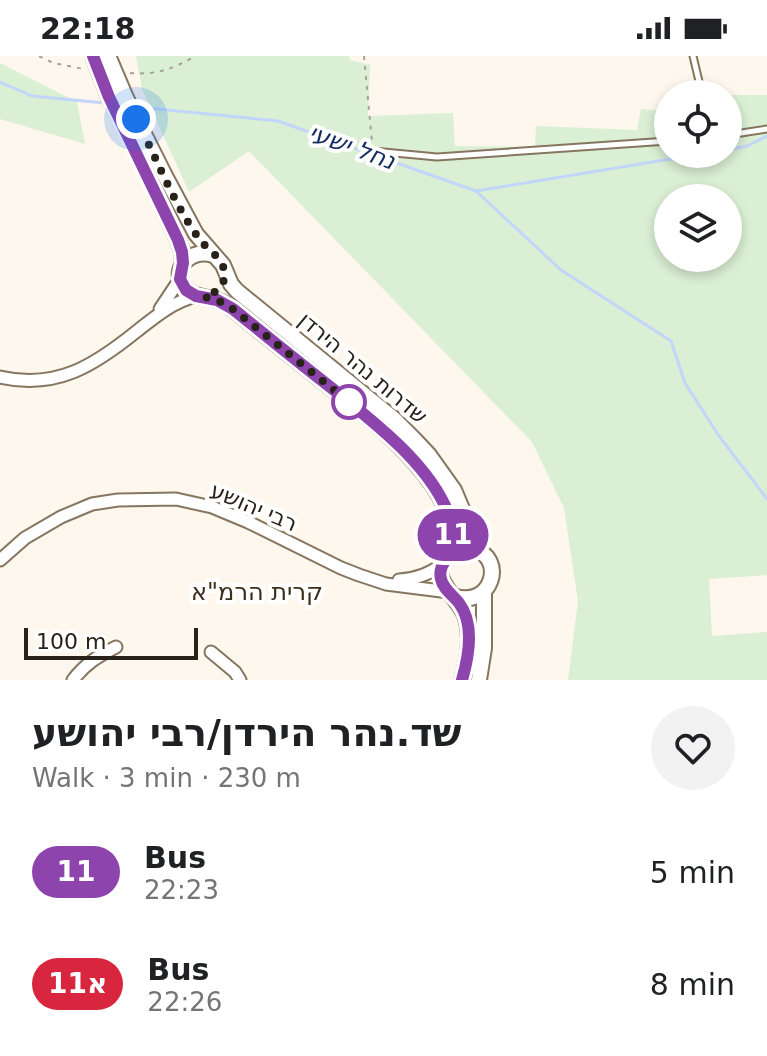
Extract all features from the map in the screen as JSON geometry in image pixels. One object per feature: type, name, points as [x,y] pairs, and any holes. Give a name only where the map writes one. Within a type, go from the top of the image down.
[{"type":"main road","points":[[92,63],[178,240],[183,263],[180,279],[186,290],[200,296],[218,291],[225,272],[219,259],[196,234],[186,217],[126,98],[109,57]]},
{"type":"main road","points":[[183,263],[193,254],[213,255]]},
{"type":"main road","name":"שדרות נהר הירדן","points":[[225,272],[237,291],[394,419],[429,455],[461,503],[480,552]]},
{"type":"main road","name":"שדרות נהר הירדן","points":[[200,296],[217,300],[233,309],[384,430],[403,450],[431,484],[446,510],[452,529],[452,545],[446,559]]},
{"type":"main road","points":[[462,680],[467,662],[467,619],[462,607],[441,580],[446,559],[465,548],[480,552],[490,563],[492,571],[492,578],[484,592],[484,648],[479,680]]},
{"type":"main road","points":[[451,594],[469,599],[484,592]]},
{"type":"street","points":[[149,321],[180,279]]},
{"type":"street","points":[[0,377],[32,381],[71,374],[96,362],[170,306],[200,296]]},
{"type":"street","name":"רבי יהושע","points":[[0,560],[25,538],[61,517],[92,504],[118,500],[176,499],[212,507],[359,575],[386,584],[451,594]]},
{"type":"street","name":"רבי יהושע","points":[[359,575],[410,580],[434,571],[446,559]]},
{"type":"street","points":[[73,680],[82,668],[116,647]]},
{"type":"street","points":[[211,652],[240,680]]},
{"type":"lane","points":[[693,56],[699,80]]},
{"type":"lane","points":[[742,133],[767,129]]},
{"type":"lane","points":[[373,151],[437,157],[654,142]]},
{"type":"path","points":[[39,56],[75,69],[92,63]]},
{"type":"path","points":[[121,72],[154,73],[173,69],[196,56]]},
{"type":"path","points":[[364,56],[373,151]]},
{"type":"green space","points":[[136,56],[349,56],[350,60],[370,65],[368,116],[453,113],[455,146],[535,147],[536,126],[637,130],[641,109],[654,110],[654,168],[742,168],[742,95],[767,95],[767,575],[709,579],[712,636],[767,632],[767,680],[568,680],[578,601],[564,508],[532,442],[249,151],[189,192],[142,89]]},
{"type":"green space","points":[[0,63],[77,102],[85,144],[0,119]]},
{"type":"waterway","name":"נחל ישעי","points":[[0,82],[32,96],[105,103]]},
{"type":"waterway","name":"נחל ישעי","points":[[137,107],[278,121],[476,191],[654,162]]},
{"type":"waterway","name":"נחל ישעי","points":[[742,147],[767,136]]},
{"type":"waterway","points":[[477,192],[561,270],[671,341],[685,383],[719,436],[767,499]]},
{"type":"bus line","name":"11","points":[[93,56],[109,97],[178,240],[183,263],[180,279],[186,290],[233,309],[384,430],[417,465],[440,498],[451,521],[453,537],[450,553],[442,564],[441,580],[462,607],[469,633],[462,680]]},
{"type":"district","name":"קרית הרמ\"א","points":[[257,592]]},
{"type":"route","points":[[136,119],[196,234],[223,265],[222,286],[204,297],[233,309],[349,402]]}]
